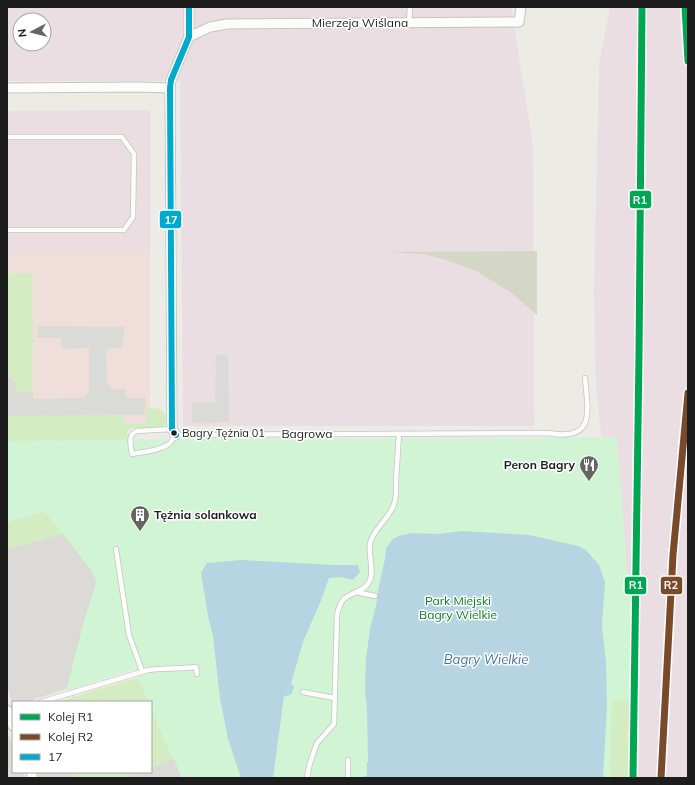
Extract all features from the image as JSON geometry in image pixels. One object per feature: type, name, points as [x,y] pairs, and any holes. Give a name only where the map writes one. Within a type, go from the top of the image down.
[{"type":"street","points":[[174,432],[170,88],[171,80],[189,37],[190,7]]},
{"type":"street","name":"Mierzeja Wiślana","points":[[189,37],[210,27],[227,24],[519,22],[521,7]]},
{"type":"street","points":[[7,88],[170,88]]},
{"type":"street","points":[[9,711],[12,722]]},
{"type":"lane","points":[[409,23],[410,7]]},
{"type":"lane","points":[[7,137],[122,137],[134,154],[134,162],[133,217],[124,230],[7,230]]},
{"type":"lane","name":"Bagrowa","points":[[174,432],[170,443],[165,447],[132,454],[131,436],[133,432],[137,430],[174,432],[569,434],[585,425],[587,413],[585,378]]},
{"type":"lane","points":[[307,778],[310,763],[317,743],[334,724],[337,616],[339,607],[344,600],[368,585],[371,571],[371,542],[376,531],[389,514],[395,502],[399,434]]},
{"type":"lane","points":[[116,549],[129,635],[142,671]]},
{"type":"lane","points":[[356,592],[375,596]]},
{"type":"lane","points":[[44,701],[142,671],[196,667],[196,674]]},
{"type":"lane","points":[[302,692],[334,698]]},
{"type":"lane","points":[[348,760],[348,778]]},
{"type":"shaded area","points":[[7,7],[511,7],[533,145],[534,426],[183,426],[180,81],[7,81]]},
{"type":"shaded area","points":[[610,7],[688,7],[688,778],[629,778],[631,624],[628,586],[604,458],[596,390],[594,292],[599,65]]},
{"type":"shaded area","points":[[150,110],[150,252],[7,252],[7,111]]},
{"type":"shaded area","points":[[537,251],[537,315],[510,292],[476,271],[440,258],[422,254],[389,252]]},
{"type":"shaded area","points":[[7,252],[150,252],[150,424],[7,426]]},
{"type":"shaded area","points":[[38,326],[125,327],[122,347],[108,349],[106,353],[107,383],[113,389],[125,389],[127,398],[146,398],[144,415],[7,416],[7,377],[15,382],[16,392],[33,392],[33,399],[83,398],[89,391],[89,348],[62,349],[61,338],[37,338]]},
{"type":"shaded area","points":[[216,355],[228,355],[229,422],[192,423],[192,403],[215,402]]},
{"type":"shaded area","points":[[64,533],[98,580],[68,688],[30,701],[12,701],[7,686],[7,549]]},
{"type":"shaded area","points":[[7,731],[12,744],[12,773],[23,773],[25,778],[7,778]]},
{"type":"shaded area","points":[[174,758],[181,778],[154,778],[152,768]]},
{"type":"shaded area","points":[[152,768],[181,778],[125,778],[138,773],[152,773]]},
{"type":"shaded area","points":[[37,773],[72,773],[75,778],[39,778]]},
{"type":"green space","points":[[33,273],[33,392],[16,393],[10,378],[7,377],[7,274]]},
{"type":"green space","points":[[151,408],[162,410],[165,413],[166,424],[158,428],[129,429],[127,432],[128,452],[7,455],[7,416],[124,416],[124,424],[146,424],[147,409]]},
{"type":"green space","name":"Park Miejski Bagry Wielkie","points":[[617,437],[631,623],[630,699],[612,701],[610,778],[181,778],[152,710],[152,701],[149,701],[134,669],[66,691],[84,621],[97,581],[87,564],[44,511],[7,521],[7,441]]},
{"type":"green space","points":[[45,511],[64,533],[7,549],[7,522]]},
{"type":"green space","points":[[575,520],[628,586],[631,624],[629,778],[603,778]]},
{"type":"green space","points":[[158,677],[174,758],[152,768],[152,701],[63,701],[133,679]]},
{"type":"green space","points":[[73,773],[137,773],[124,778],[75,778]]},
{"type":"water","name":"Bagry Wielkie","points":[[462,531],[529,535],[578,546],[586,550],[599,565],[605,582],[602,626],[606,664],[607,705],[603,778],[365,778],[365,776],[367,776],[368,762],[367,709],[365,691],[366,659],[370,629],[376,606],[386,548],[393,539],[412,533],[438,534]]},
{"type":"water","points":[[242,560],[358,565],[360,572],[353,580],[341,577],[329,578],[303,642],[291,683],[294,687],[291,695],[284,696],[273,778],[241,778],[228,739],[220,698],[213,636],[201,573],[207,563]]},
{"type":"rail line","name":"R1","points":[[633,778],[642,7]]},
{"type":"rail line","name":"R1","points":[[685,7],[688,61]]},
{"type":"rail line","name":"R2","points":[[661,778],[673,555],[688,393]]},
{"type":"transit line","name":"17","points":[[176,435],[172,429],[170,88],[171,80],[189,37],[189,7]]},
{"type":"place","name":"Bagry Tężnia 01","points":[[174,433]]},
{"type":"place","name":"Peron Bagry","points":[[589,482]]},
{"type":"place","name":"Tężnia solankowa","points":[[140,532]]}]
